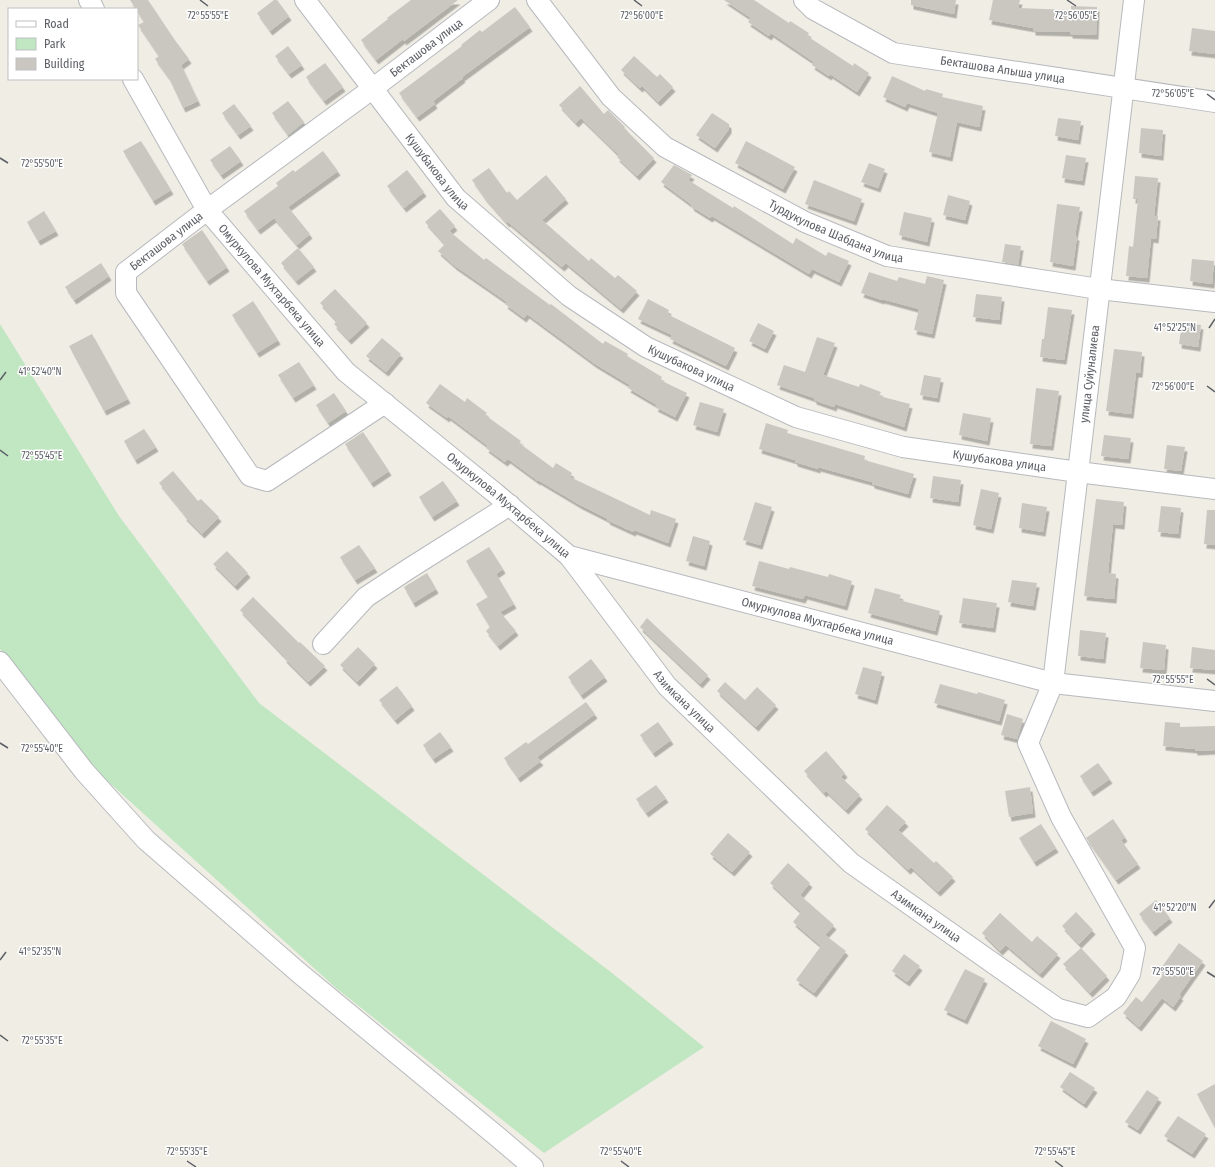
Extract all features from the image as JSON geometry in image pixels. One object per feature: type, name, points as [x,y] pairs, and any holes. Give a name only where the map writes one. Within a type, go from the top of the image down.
[{"type":"street","name":"Кушубакова улица","points":[[305,0],[456,198],[569,296],[646,347],[796,417],[903,447],[1078,472],[1215,489]]},
{"type":"street","name":"Бекташова улица","points":[[385,403],[267,481],[250,476],[126,293],[126,272],[489,0]]},
{"type":"street","name":"Турдукулова Шабдана улица","points":[[537,0],[611,97],[665,147],[805,222],[887,256],[1100,289],[1215,302]]},
{"type":"street","name":"Бекташова Апыша улица","points":[[804,0],[813,9],[893,53],[1215,102]]},
{"type":"street","name":"улица Суйуналиева","points":[[1028,743],[1053,683],[1134,0]]},
{"type":"street","name":"Омуркулова Мухтарбека улица","points":[[134,80],[207,210],[346,372],[569,556],[1053,683],[1215,701]]},
{"type":"street","points":[[322,644],[366,597],[510,506]]},
{"type":"street","name":"Азимкана улица","points":[[569,556],[667,686],[851,863],[1058,1008],[1088,1017],[1116,997],[1130,974],[1135,948],[1061,816],[1028,743]]},
{"type":"street","points":[[0,662],[84,771],[146,840],[298,972],[533,1167]]},
{"type":"green space","points":[[0,324],[119,516],[259,703],[612,973],[704,1047],[544,1153],[336,988],[82,758],[0,649]]},
{"type":"building","points":[[130,0],[148,0],[189,59],[181,65],[198,101],[183,108],[169,78],[155,59],[159,56],[138,25],[144,22],[138,13],[138,8],[135,8]]},
{"type":"building","points":[[274,0],[277,0],[289,16],[270,31],[257,13]]},
{"type":"building","points":[[411,0],[458,0],[404,41],[403,39],[376,60],[361,40]]},
{"type":"building","points":[[724,0],[754,0],[789,23],[790,21],[809,33],[807,36],[853,66],[854,63],[869,73],[857,92],[830,74],[829,76],[812,65],[814,62],[771,33],[769,36],[748,22],[751,18]]},
{"type":"building","points":[[911,0],[956,0],[954,14],[911,5]]},
{"type":"building","points":[[993,0],[1020,0],[1018,8],[1071,10],[1071,6],[1097,7],[1096,35],[1070,34],[1070,32],[1033,31],[1033,28],[989,20]]},
{"type":"building","points":[[515,7],[530,27],[462,77],[463,78],[433,101],[435,104],[417,117],[399,93],[462,46],[461,45],[480,30],[482,32]]},
{"type":"building","points":[[1192,28],[1215,31],[1215,54],[1189,51]]},
{"type":"building","points":[[288,46],[302,65],[289,74],[275,56]]},
{"type":"building","points":[[634,56],[657,77],[660,74],[673,87],[658,102],[642,86],[640,88],[621,70]]},
{"type":"building","points":[[325,63],[343,87],[324,101],[306,77]]},
{"type":"building","points":[[892,76],[925,91],[926,89],[943,94],[942,97],[983,106],[979,127],[957,122],[950,157],[929,152],[938,113],[907,103],[905,107],[883,97]]},
{"type":"building","points":[[580,86],[604,114],[608,110],[654,158],[637,176],[617,157],[619,155],[581,118],[576,123],[559,105]]},
{"type":"building","points":[[288,101],[304,122],[288,135],[272,113]]},
{"type":"building","points":[[234,104],[251,126],[238,135],[222,113]]},
{"type":"building","points":[[712,113],[729,124],[729,129],[715,148],[696,135]]},
{"type":"building","points":[[1058,118],[1081,121],[1078,140],[1055,136]]},
{"type":"building","points":[[1141,128],[1163,130],[1161,156],[1139,153]]},
{"type":"building","points":[[141,141],[171,190],[153,201],[123,151]]},
{"type":"building","points":[[746,141],[795,167],[783,189],[735,163]]},
{"type":"building","points":[[230,146],[241,161],[221,175],[210,160]]},
{"type":"building","points":[[323,151],[338,171],[288,207],[310,234],[297,245],[274,218],[258,230],[244,211],[278,186],[276,183],[293,170],[295,172]]},
{"type":"building","points":[[1066,155],[1086,158],[1082,181],[1062,178]]},
{"type":"building","points":[[869,163],[885,169],[878,188],[861,182]]},
{"type":"building","points":[[674,165],[692,175],[688,180],[733,208],[734,206],[793,244],[796,238],[826,256],[828,252],[849,261],[839,282],[812,269],[809,274],[712,216],[710,218],[691,206],[692,205],[661,182]]},
{"type":"building","points":[[489,168],[507,193],[509,191],[517,200],[546,175],[566,199],[542,220],[589,261],[591,258],[615,278],[618,275],[637,291],[621,309],[566,263],[562,267],[508,222],[507,223],[484,197],[472,180]]},
{"type":"building","points":[[407,170],[424,192],[404,208],[387,186]]},
{"type":"building","points":[[1135,176],[1158,178],[1154,216],[1158,216],[1156,239],[1151,238],[1147,278],[1126,276],[1129,246],[1133,247],[1138,199],[1133,199]]},
{"type":"building","points":[[814,180],[862,199],[854,221],[805,204]]},
{"type":"building","points":[[948,195],[970,201],[965,220],[943,215]]},
{"type":"building","points":[[1057,204],[1080,207],[1075,236],[1077,236],[1073,266],[1050,262]]},
{"type":"building","points":[[440,209],[455,226],[449,231],[484,260],[486,258],[550,305],[551,304],[603,344],[605,341],[628,354],[627,356],[662,377],[660,380],[687,393],[675,417],[655,407],[657,405],[628,388],[630,385],[595,364],[527,314],[524,318],[505,304],[507,302],[455,266],[438,251],[445,244],[425,222]]},
{"type":"building","points":[[44,211],[56,231],[38,241],[27,222]]},
{"type":"building","points":[[904,212],[932,218],[927,242],[899,235]]},
{"type":"building","points":[[202,230],[227,267],[207,281],[182,244]]},
{"type":"building","points":[[1005,244],[1021,246],[1018,265],[1002,262]]},
{"type":"building","points":[[298,248],[314,267],[296,281],[281,263]]},
{"type":"building","points":[[1192,259],[1214,261],[1212,284],[1190,281]]},
{"type":"building","points":[[101,263],[109,276],[74,300],[65,287]]},
{"type":"building","points":[[869,272],[897,281],[899,277],[925,284],[927,276],[944,280],[932,334],[914,330],[919,309],[861,293]]},
{"type":"building","points":[[335,289],[367,323],[349,340],[334,324],[337,321],[320,303]]},
{"type":"building","points":[[976,294],[1002,297],[999,320],[973,317]]},
{"type":"building","points":[[648,299],[669,310],[667,314],[735,348],[726,366],[670,339],[672,335],[638,319]]},
{"type":"building","points":[[253,301],[278,340],[257,353],[232,315]]},
{"type":"building","points":[[1048,307],[1072,310],[1064,360],[1040,357]]},
{"type":"building","points":[[1182,322],[1201,325],[1198,347],[1179,344]]},
{"type":"building","points":[[758,323],[774,331],[765,349],[749,341]]},
{"type":"building","points":[[92,334],[128,399],[104,411],[69,346]]},
{"type":"building","points":[[817,337],[835,343],[823,375],[859,387],[860,384],[881,392],[879,396],[910,404],[904,427],[835,404],[834,407],[777,385],[784,365],[805,372]]},
{"type":"building","points":[[382,338],[401,354],[386,372],[366,356]]},
{"type":"building","points":[[1114,349],[1142,352],[1140,373],[1136,373],[1131,414],[1106,411]]},
{"type":"building","points":[[299,362],[314,385],[293,398],[278,375]]},
{"type":"building","points":[[924,375],[941,378],[937,398],[920,395]]},
{"type":"building","points":[[440,384],[465,402],[467,398],[487,413],[485,415],[521,441],[519,443],[553,468],[556,463],[572,473],[570,477],[650,515],[651,510],[676,519],[668,543],[634,530],[633,532],[607,520],[608,519],[538,481],[508,459],[505,462],[486,448],[488,446],[448,416],[447,418],[426,403]]},
{"type":"building","points":[[1036,388],[1059,391],[1051,446],[1030,444]]},
{"type":"building","points":[[334,393],[346,411],[328,423],[316,405]]},
{"type":"building","points":[[700,402],[724,409],[717,432],[693,425]]},
{"type":"building","points":[[963,413],[991,418],[987,441],[959,435]]},
{"type":"building","points":[[766,423],[788,430],[787,433],[865,456],[864,460],[914,474],[908,494],[818,467],[818,469],[759,449]]},
{"type":"building","points":[[144,429],[156,447],[135,460],[124,441]]},
{"type":"building","points":[[363,432],[389,471],[371,483],[345,444]]},
{"type":"building","points":[[1104,435],[1131,438],[1128,459],[1101,456]]},
{"type":"building","points":[[1167,445],[1185,447],[1181,471],[1164,469]]},
{"type":"building","points":[[173,471],[198,501],[201,499],[219,517],[202,534],[184,516],[185,515],[159,483]]},
{"type":"building","points":[[933,476],[961,480],[958,502],[930,498]]},
{"type":"building","points":[[443,481],[457,501],[432,517],[419,497]]},
{"type":"building","points":[[981,489],[999,493],[991,529],[973,525]]},
{"type":"building","points":[[1096,499],[1124,502],[1122,525],[1113,524],[1108,573],[1116,574],[1114,599],[1084,596]]},
{"type":"building","points":[[755,502],[772,507],[760,545],[743,540]]},
{"type":"building","points":[[1022,503],[1047,507],[1043,532],[1019,528]]},
{"type":"building","points":[[1161,506],[1181,508],[1178,534],[1158,532]]},
{"type":"building","points":[[1207,510],[1215,510],[1215,545],[1204,544]]},
{"type":"building","points":[[693,536],[710,541],[704,566],[686,561]]},
{"type":"building","points":[[359,545],[375,568],[355,580],[340,557]]},
{"type":"building","points":[[489,547],[503,569],[496,574],[514,604],[500,612],[516,631],[498,646],[486,631],[490,627],[476,604],[488,597],[466,561]]},
{"type":"building","points":[[227,551],[248,573],[235,586],[213,564]]},
{"type":"building","points":[[759,561],[828,577],[829,574],[852,581],[845,606],[805,595],[803,599],[752,586]]},
{"type":"building","points":[[427,573],[436,589],[413,603],[404,587]]},
{"type":"building","points":[[1012,580],[1037,583],[1033,606],[1008,602]]},
{"type":"building","points":[[875,588],[901,595],[899,600],[940,611],[935,631],[868,613]]},
{"type":"building","points":[[253,597],[299,643],[300,642],[325,666],[308,682],[240,610]]},
{"type":"building","points":[[963,598],[997,603],[993,628],[959,623]]},
{"type":"building","points":[[647,618],[708,675],[700,684],[640,627]]},
{"type":"building","points":[[1080,630],[1106,633],[1103,659],[1078,656]]},
{"type":"building","points":[[1143,642],[1166,645],[1164,670],[1140,668]]},
{"type":"building","points":[[358,647],[375,664],[357,682],[340,665]]},
{"type":"building","points":[[1192,647],[1215,650],[1215,670],[1190,668]]},
{"type":"building","points":[[591,659],[605,677],[581,695],[568,677]]},
{"type":"building","points":[[863,667],[882,672],[875,700],[855,694]]},
{"type":"building","points":[[725,682],[745,700],[757,687],[776,705],[756,727],[717,691]]},
{"type":"building","points":[[940,684],[977,694],[978,692],[1005,700],[999,721],[934,703]]},
{"type":"building","points":[[397,686],[412,706],[395,720],[379,700]]},
{"type":"building","points":[[586,702],[595,714],[537,757],[541,761],[518,778],[504,758],[526,742],[528,744]]},
{"type":"building","points":[[1007,714],[1023,719],[1017,739],[1001,735]]},
{"type":"building","points":[[658,722],[671,740],[653,753],[640,735]]},
{"type":"building","points":[[1165,722],[1180,723],[1180,727],[1215,726],[1215,750],[1195,751],[1195,749],[1163,746]]},
{"type":"building","points":[[440,732],[451,747],[433,759],[423,745]]},
{"type":"building","points":[[826,751],[845,773],[841,777],[860,795],[846,810],[826,791],[824,793],[804,771]]},
{"type":"building","points":[[1098,763],[1110,779],[1091,792],[1080,776]]},
{"type":"building","points":[[656,785],[666,798],[646,813],[636,799]]},
{"type":"building","points":[[1030,787],[1033,813],[1009,817],[1005,791]]},
{"type":"building","points":[[887,805],[906,822],[898,830],[934,863],[936,861],[953,877],[938,892],[911,867],[908,870],[865,829]]},
{"type":"building","points":[[1113,819],[1125,837],[1121,840],[1138,864],[1116,880],[1086,838]]},
{"type":"building","points":[[1041,824],[1056,848],[1034,862],[1019,838]]},
{"type":"building","points":[[728,833],[750,852],[732,872],[710,854]]},
{"type":"building","points":[[788,863],[810,883],[800,895],[834,925],[825,935],[846,951],[814,993],[796,980],[821,946],[793,922],[801,912],[770,883]]},
{"type":"building","points":[[1156,900],[1170,918],[1153,932],[1139,914]]},
{"type":"building","points":[[1076,912],[1093,930],[1079,944],[1062,926]]},
{"type":"building","points":[[1000,913],[1032,942],[1037,936],[1058,954],[1040,974],[1006,945],[1000,951],[982,933]]},
{"type":"building","points":[[1179,943],[1203,961],[1179,995],[1181,996],[1173,1007],[1162,998],[1139,1027],[1123,1013],[1136,997],[1142,1002],[1164,974],[1159,971]]},
{"type":"building","points":[[1081,948],[1107,976],[1090,993],[1063,964]]},
{"type":"building","points":[[904,954],[920,966],[907,982],[892,971]]},
{"type":"building","points":[[965,969],[985,979],[965,1020],[944,1010]]},
{"type":"building","points":[[1051,1021],[1086,1039],[1073,1064],[1038,1046]]},
{"type":"building","points":[[1070,1072],[1095,1088],[1084,1104],[1060,1087]]},
{"type":"building","points":[[1215,1084],[1215,1128],[1197,1094]]},
{"type":"building","points":[[1147,1090],[1159,1098],[1138,1130],[1125,1122]]},
{"type":"building","points":[[1178,1116],[1206,1134],[1192,1154],[1164,1136]]}]
